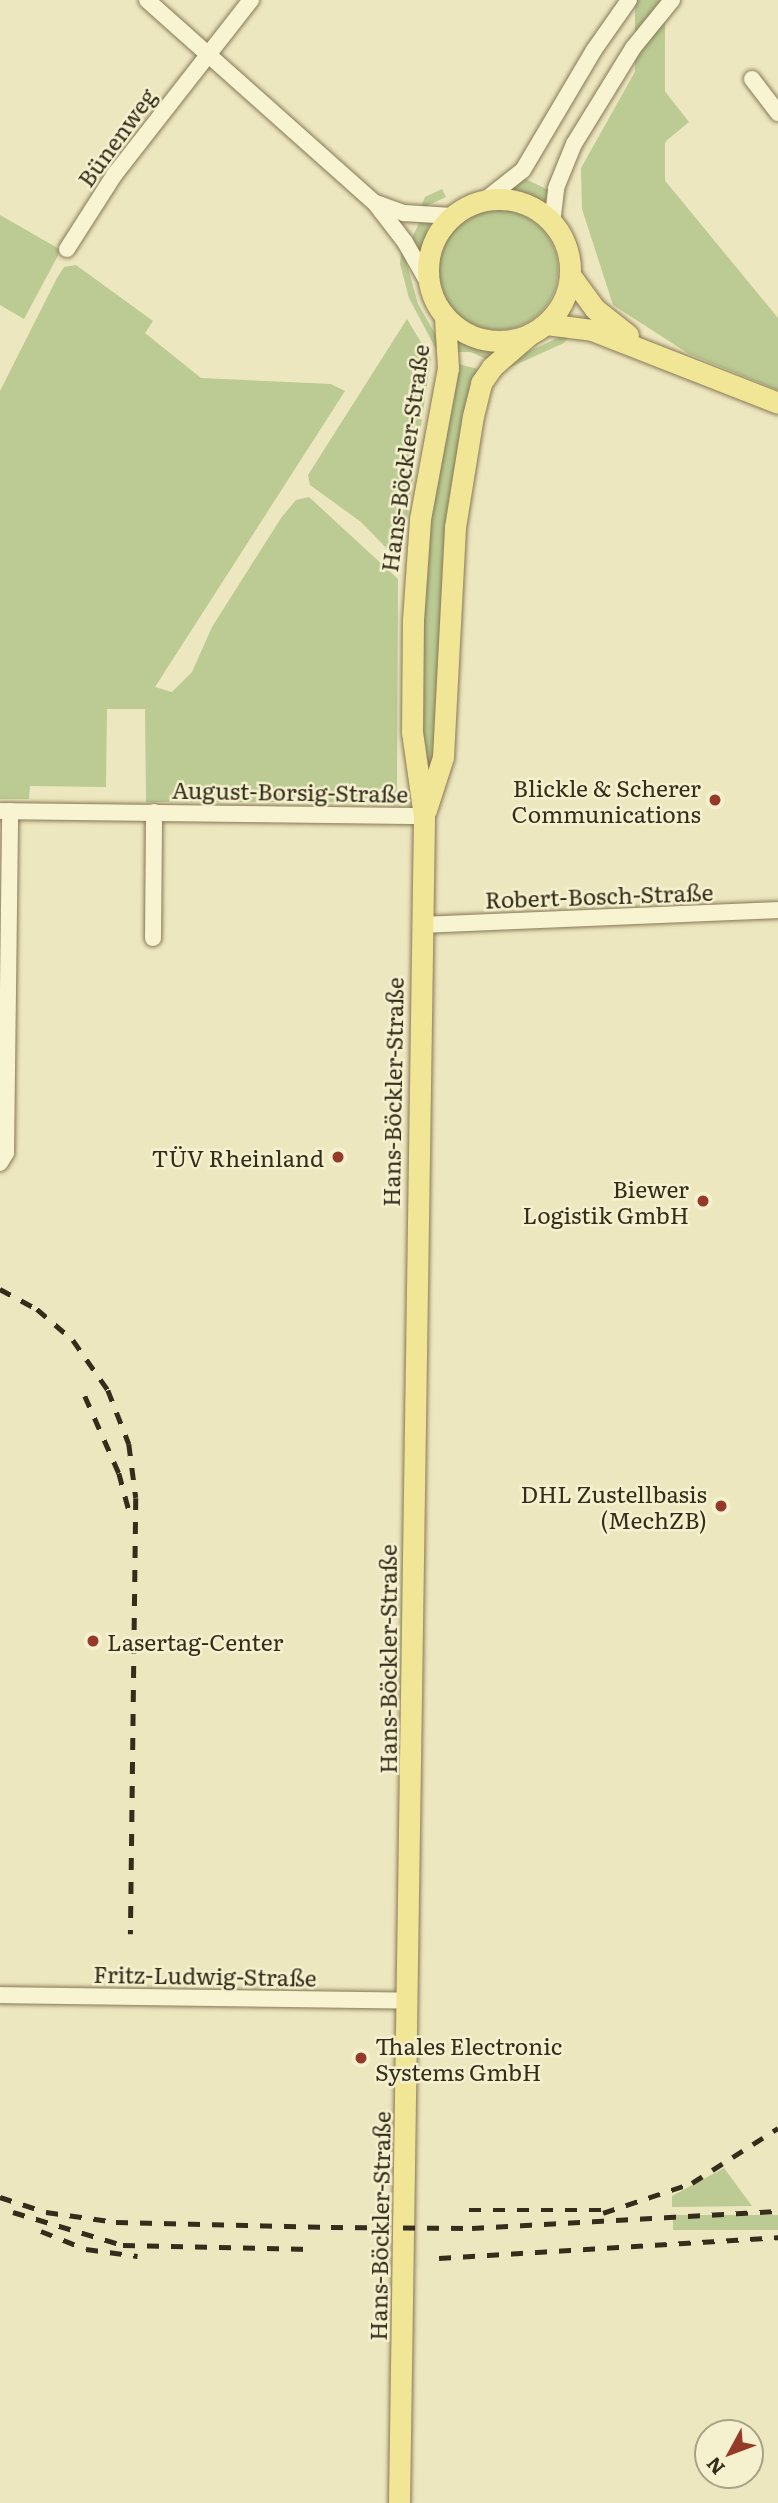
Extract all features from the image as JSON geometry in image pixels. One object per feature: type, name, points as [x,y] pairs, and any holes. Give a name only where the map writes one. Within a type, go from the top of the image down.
[{"type":"main road","points":[[538,329],[563,302],[570,275],[566,247],[552,223],[522,203],[485,200],[452,216],[432,247],[429,284],[445,317],[467,334],[485,340],[503,341],[538,329],[592,330],[646,349],[718,382],[778,403]]},
{"type":"main road","points":[[570,275],[595,309],[646,349]]},
{"type":"main road","name":"Hans-Böckler-Straße","points":[[399,2503],[409,2001],[424,816],[412,732],[414,584],[423,496],[448,368],[445,317]]},
{"type":"main road","name":"Hans-Böckler-Straße","points":[[424,816],[443,757],[455,527],[473,416],[481,383],[492,367],[538,329]]},
{"type":"street","points":[[147,0],[375,203],[405,242],[429,284]]},
{"type":"street","name":"Bünenweg","points":[[66,250],[115,174],[206,53],[251,0]]},
{"type":"street","points":[[485,200],[523,170],[594,50],[629,0]]},
{"type":"street","points":[[552,223],[556,188],[574,144],[633,48],[672,0]]},
{"type":"street","points":[[752,79],[778,113]]},
{"type":"street","points":[[375,203],[404,213],[452,216]]},
{"type":"street","name":"August-Borsig-Straße","points":[[0,1163],[6,1153],[5,811],[424,816]]},
{"type":"street","name":"August-Borsig-Straße","points":[[153,938],[154,812]]},
{"type":"street","name":"Robert-Bosch-Straße","points":[[422,925],[778,911]]},
{"type":"street","name":"Fritz-Ludwig-Straße","points":[[0,1995],[409,2001]]},
{"type":"green space","points":[[635,0],[665,0],[665,198],[635,198]]},
{"type":"green space","points":[[641,61],[689,122],[666,141],[660,160],[662,177],[778,318],[778,390],[689,354],[613,305],[582,209],[581,168]]},
{"type":"green space","points":[[521,177],[551,191],[550,204],[507,187]]},
{"type":"green space","points":[[442,189],[446,197],[420,209],[425,197]]},
{"type":"green space","points":[[498,210],[521,214],[541,227],[554,247],[558,270],[554,293],[541,313],[521,326],[498,330],[475,326],[455,313],[442,293],[438,270],[442,247],[455,227],[475,214]]},
{"type":"green space","points":[[0,215],[61,250],[24,319],[0,305]]},
{"type":"green space","points":[[420,221],[430,222],[420,253],[411,240]]},
{"type":"green space","points":[[402,247],[418,304],[438,339],[438,353],[409,298],[400,264]]},
{"type":"green space","points":[[76,265],[153,321],[145,333],[201,378],[331,384],[345,391],[155,687],[172,692],[192,672],[212,627],[281,518],[296,500],[309,497],[398,579],[397,791],[385,802],[146,802],[145,709],[107,709],[106,787],[30,786],[29,799],[0,799],[0,391],[57,278],[64,267]]},
{"type":"green space","points":[[407,319],[431,359],[400,562],[361,522],[310,485],[308,475]]},
{"type":"green space","points":[[562,336],[568,337],[564,343],[504,370],[508,361]]},
{"type":"green space","points":[[454,339],[474,348],[497,351],[488,360],[471,352],[454,352]]},
{"type":"green space","points":[[454,363],[482,370],[431,773],[421,767],[420,584]]},
{"type":"green space","points":[[724,2168],[752,2206],[672,2207],[672,2196]]},
{"type":"green space","points":[[673,2215],[778,2215],[778,2230],[673,2230]]},
{"type":"railway","points":[[0,1289],[37,1309],[73,1340],[108,1390],[129,1444],[136,1498],[131,1934]]},
{"type":"railway","points":[[85,1396],[119,1473],[129,1511]]},
{"type":"railway","points":[[603,2213],[692,2183],[778,2128]]},
{"type":"railway","points":[[0,2197],[46,2212],[116,2222],[331,2227],[472,2228],[778,2211]]},
{"type":"railway","points":[[469,2210],[613,2210]]},
{"type":"railway","points":[[13,2212],[123,2245],[311,2249]]},
{"type":"railway","points":[[41,2231],[86,2249],[138,2256]]},
{"type":"railway","points":[[439,2258],[778,2237]]},
{"type":"place","name":"Blickle & Scherer Communications","points":[[715,800]]},
{"type":"place","name":"TÜV Rheinland","points":[[338,1157]]},
{"type":"place","name":"Biewer Logistik GmbH","points":[[703,1201]]},
{"type":"place","name":"DHL Zustellbasis (MechZB)","points":[[721,1506]]},
{"type":"place","name":"Lasertag-Center","points":[[93,1641]]},
{"type":"place","name":"Thales Electronic Systems GmbH","points":[[361,2058]]}]
